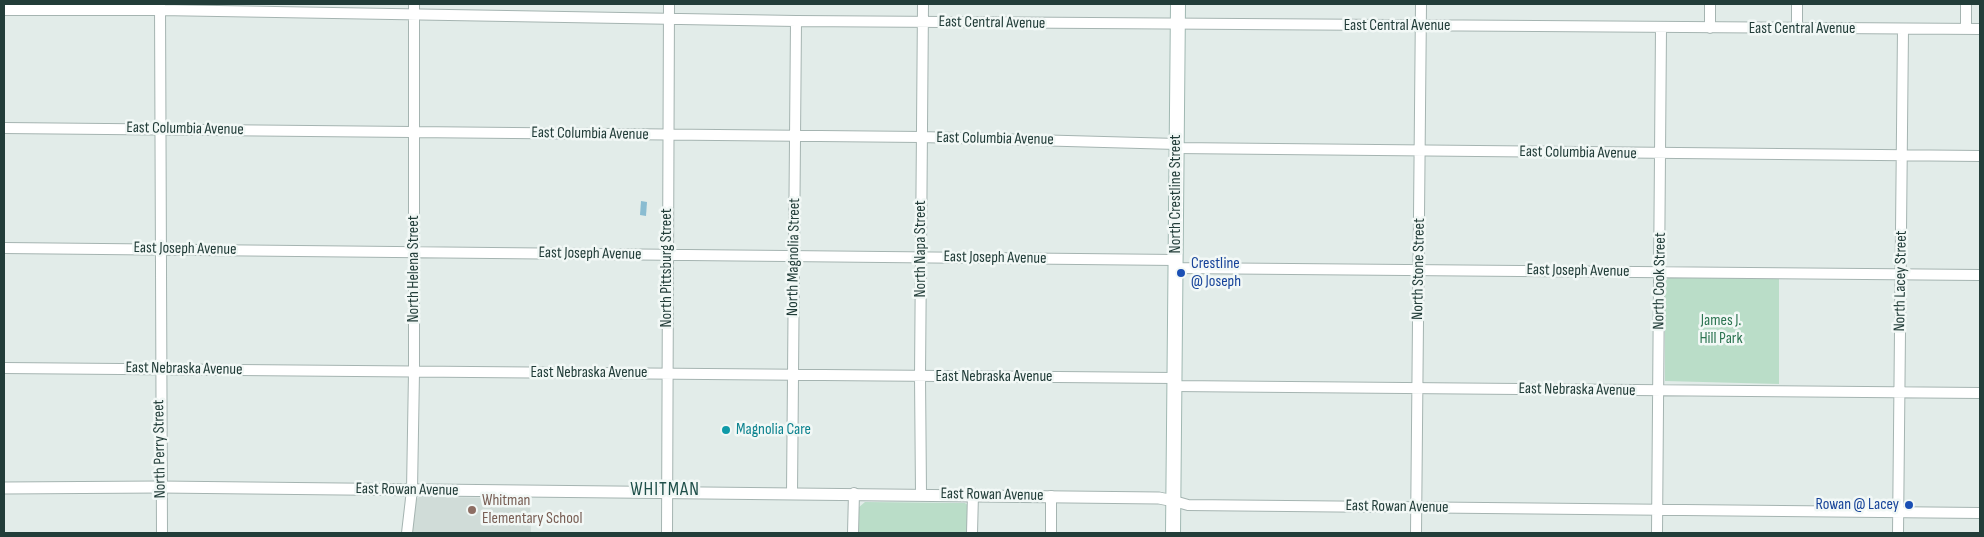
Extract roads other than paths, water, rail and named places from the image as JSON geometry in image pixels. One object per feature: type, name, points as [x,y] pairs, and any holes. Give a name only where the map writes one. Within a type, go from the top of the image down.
[{"type":"main road","name":"North Crestline Street","points":[[1173,533],[1178,4]]},
{"type":"street","name":"North Helena Street","points":[[406,533],[412,490],[414,372],[414,4]]},
{"type":"street","name":"North Pittsburg Street","points":[[667,533],[666,373],[669,4]]},
{"type":"street","name":"North Napa Street","points":[[921,494],[920,258],[923,4]]},
{"type":"street","name":"North Stone Street","points":[[1416,533],[1421,4]]},
{"type":"street","points":[[1710,4],[1710,28]]},
{"type":"street","points":[[1797,4],[1797,29]]},
{"type":"street","points":[[1966,4],[1966,29]]},
{"type":"street","name":"East Central Avenue","points":[[4,10],[160,7],[414,16],[668,20],[1980,29]]},
{"type":"street","name":"North Perry Street","points":[[160,7],[159,248],[160,487],[162,533]]},
{"type":"street","name":"North Magnolia Street","points":[[792,493],[796,21]]},
{"type":"street","name":"North Cook Street","points":[[1658,533],[1661,28]]},
{"type":"street","name":"North Lacey Street","points":[[1898,533],[1904,29]]},
{"type":"street","name":"East Columbia Avenue","points":[[4,128],[921,138],[1420,151],[1980,156]]},
{"type":"street","name":"East Joseph Avenue","points":[[4,248],[667,254],[1419,269],[1980,275]]},
{"type":"street","name":"East Nebraska Avenue","points":[[4,368],[920,376],[1417,388],[1980,393]]},
{"type":"street","name":"East Rowan Avenue","points":[[4,488],[160,487],[973,494],[1159,498],[1188,505],[1980,513]]},
{"type":"street","points":[[853,533],[854,493]]},
{"type":"street","points":[[972,533],[973,494]]},
{"type":"street","points":[[1051,496],[1051,533]]},
{"type":"water","points":[[641,201],[647,202],[646,216],[640,215]]},
{"type":"place","name":"Crestline @ Joseph","points":[[1181,273]]},
{"type":"place","name":"Magnolia Care","points":[[726,430]]},
{"type":"place","name":"Rowan @ Lacey","points":[[1909,505]]},
{"type":"place","name":"Whitman Elementary School","points":[[472,510]]},
{"type":"district","name":"WHITMAN","points":[[665,490]]},
{"type":"park label","name":"James J. Hill Park","points":[[1721,330]]}]
